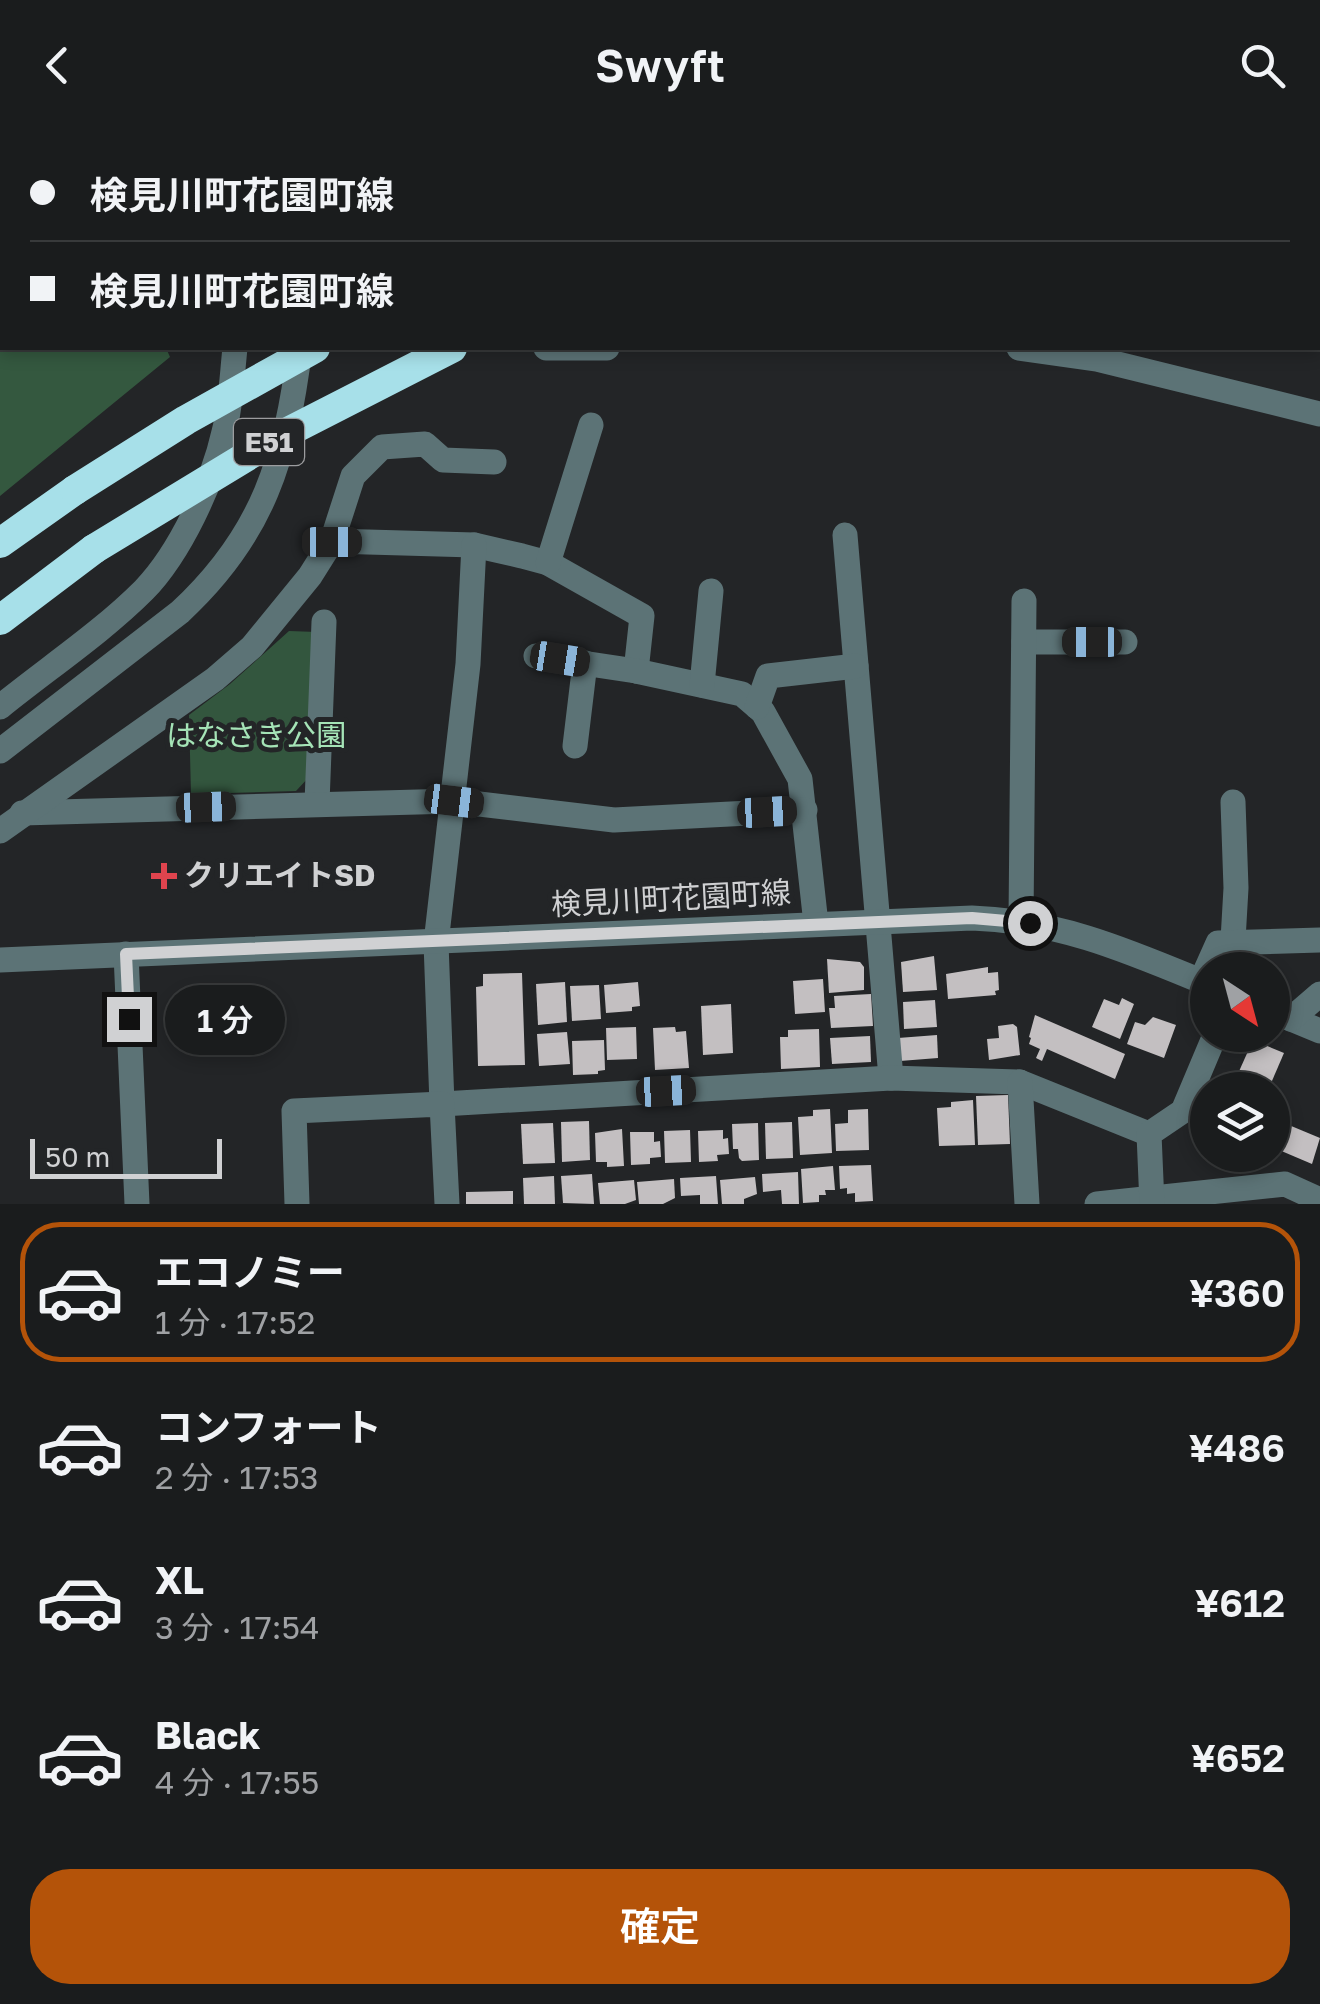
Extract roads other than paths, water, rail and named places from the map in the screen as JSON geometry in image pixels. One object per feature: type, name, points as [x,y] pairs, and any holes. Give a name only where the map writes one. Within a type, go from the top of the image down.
[{"type":"highway","name":"E51","points":[[0,544],[74,490],[186,420],[311,350]]},
{"type":"highway","name":"E51","points":[[0,620],[94,550],[280,436],[448,350]]},
{"type":"street","points":[[0,707],[147,588],[169,557],[192,518],[216,462],[225,430],[235,350]]},
{"type":"street","points":[[0,751],[180,612],[233,553],[267,493],[278,461],[290,421],[300,350]]},
{"type":"street","points":[[1033,350],[1097,359],[1320,414]]},
{"type":"street","points":[[548,563],[591,425]]},
{"type":"street","points":[[0,832],[22,813],[137,737],[252,647],[282,613],[332,542],[353,476],[382,447],[425,444],[443,460],[494,462]]},
{"type":"street","points":[[845,535],[891,1078]]},
{"type":"street","points":[[332,542],[474,545],[548,563],[642,616],[636,671]]},
{"type":"street","points":[[447,1204],[436,943],[468,664],[474,545]]},
{"type":"street","points":[[702,685],[711,591]]},
{"type":"street","points":[[1021,922],[1024,601]]},
{"type":"street","points":[[317,803],[324,622]]},
{"type":"street","points":[[1024,642],[1126,642]]},
{"type":"street","points":[[536,656],[636,671],[742,694],[763,712],[800,779],[816,924]]},
{"type":"street","points":[[575,746],[585,663]]},
{"type":"street","points":[[756,707],[768,676],[856,666]]},
{"type":"street","points":[[22,813],[454,801],[614,820],[805,810]]},
{"type":"street","points":[[1232,940],[1236,888],[1234,802]]},
{"type":"street","name":"検見川町花園町線","points":[[0,960],[972,918],[1021,922],[1105,942],[1190,976]]},
{"type":"street","points":[[1215,952],[1218,943],[1232,940],[1320,940]]},
{"type":"street","points":[[126,954],[136,1204]]},
{"type":"street","points":[[1290,1011],[1320,994]]},
{"type":"street","points":[[1290,1018],[1320,1031]]},
{"type":"street","points":[[1149,1134],[1183,1111],[1208,1052]]},
{"type":"street","points":[[298,1204],[294,1111],[891,1078],[1020,1082],[1149,1134]]},
{"type":"street","points":[[1020,1082],[1027,1204]]},
{"type":"street","points":[[1149,1134],[1152,1200]]},
{"type":"street","points":[[1097,1204],[1286,1194],[1320,1200]]},
{"type":"place","name":"クリエイトSD","points":[[164,876]]},
{"type":"park label","name":"はなさき公園","points":[[256,736]]}]
